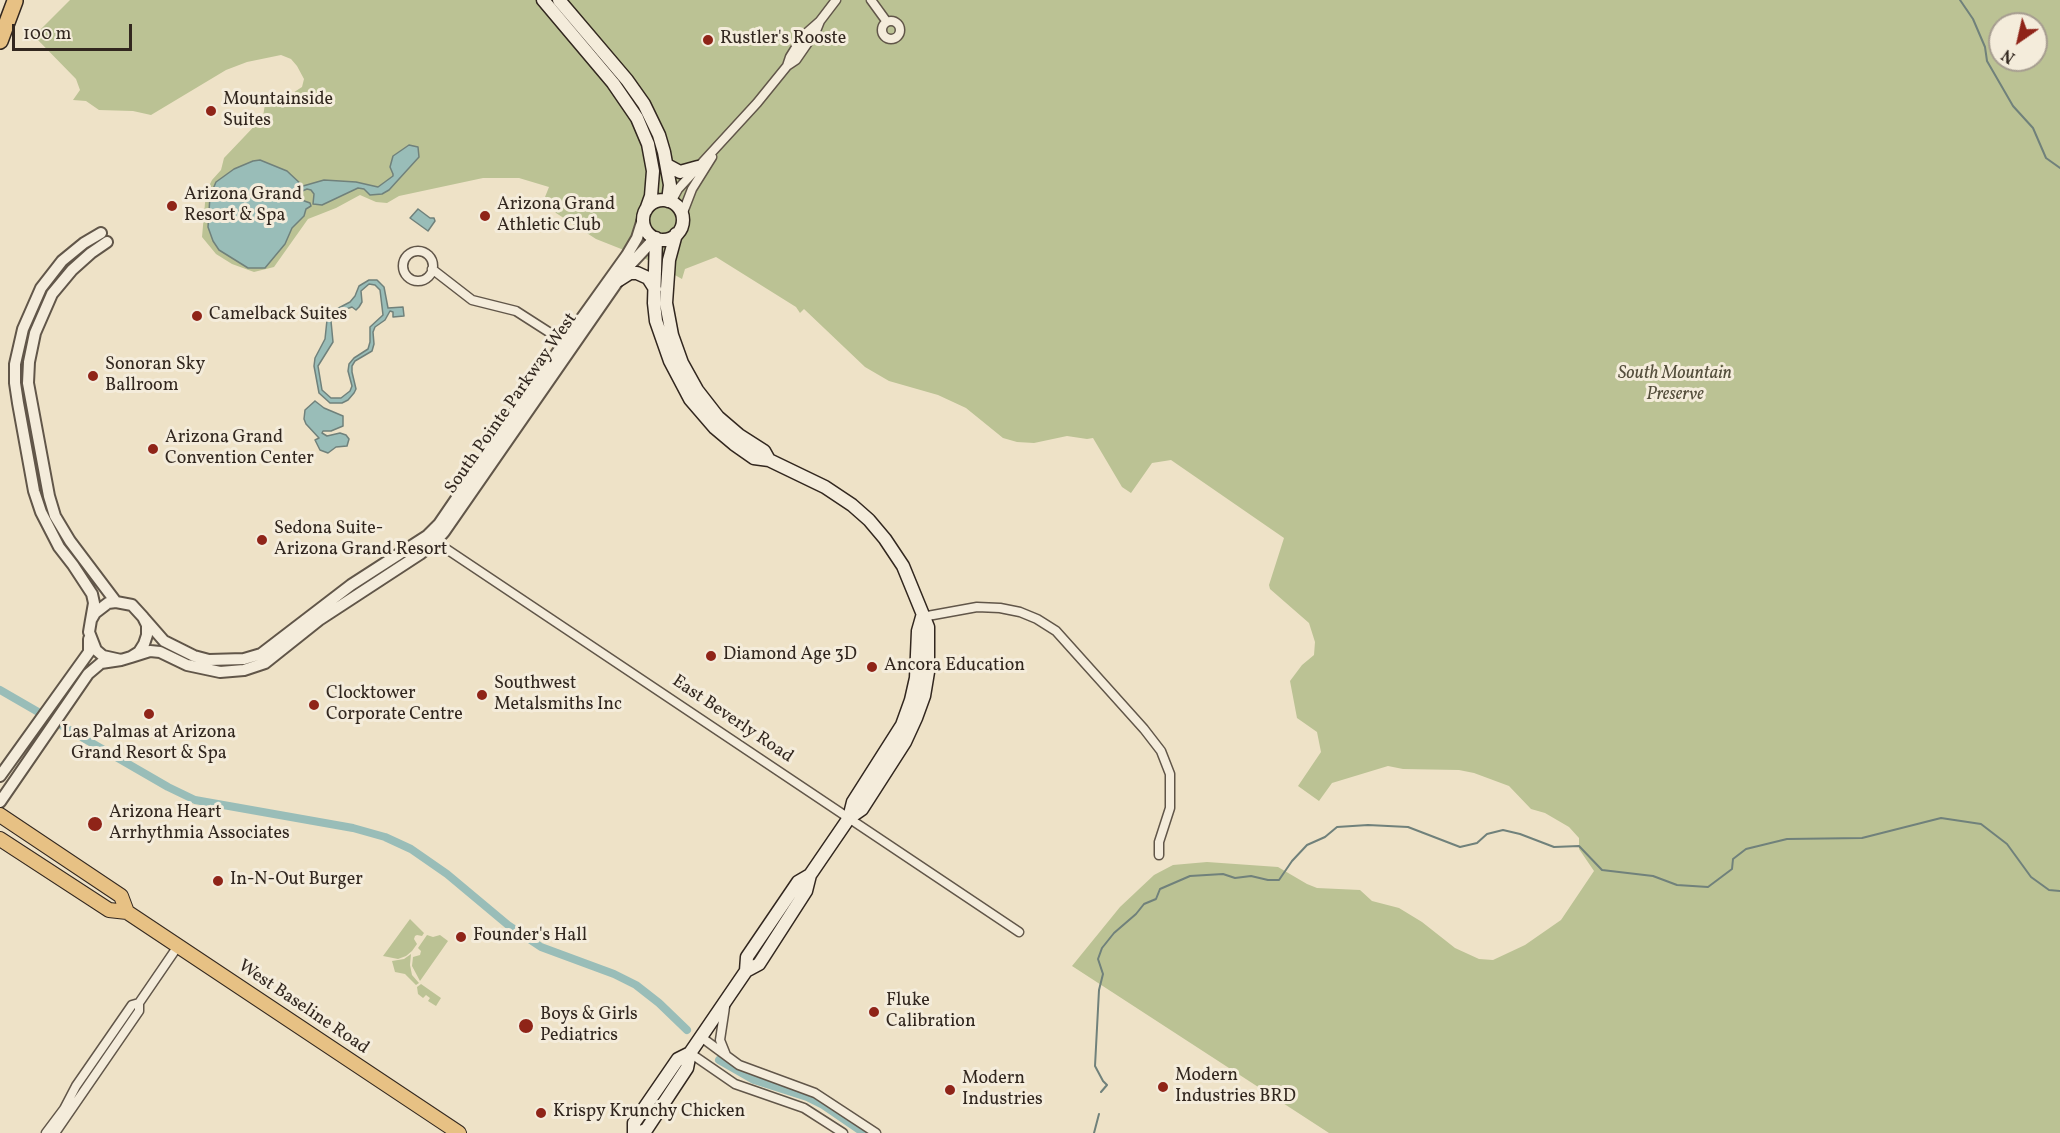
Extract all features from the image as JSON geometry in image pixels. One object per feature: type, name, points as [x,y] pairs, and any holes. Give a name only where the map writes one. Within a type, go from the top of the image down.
[{"type":"highway","points":[[0,22],[15,1]]},
{"type":"highway","points":[[0,41],[15,1]]},
{"type":"main road","points":[[543,0],[613,83],[637,118],[648,144],[653,171],[651,196],[645,214],[647,232],[655,238],[667,239],[676,234]]},
{"type":"main road","points":[[559,0],[627,80],[644,104],[659,135],[667,165],[670,202]]},
{"type":"main road","points":[[667,165],[680,172],[698,167]]},
{"type":"main road","points":[[645,214],[656,201],[676,205],[682,215],[682,225],[676,234],[669,260],[666,303],[672,335],[682,363],[697,390],[718,417],[739,435],[764,451],[769,460]]},
{"type":"main road","points":[[635,1133],[646,1130],[687,1068],[690,1053],[746,971],[759,964],[806,891],[810,875],[849,818],[862,808],[899,751],[916,718],[924,696],[928,666],[928,627],[903,566],[876,527],[852,505],[825,487],[769,460],[754,458],[711,424],[690,399],[675,374],[660,334],[654,303],[655,238]]},
{"type":"main road","points":[[619,280],[630,273],[637,273],[648,278],[655,289]]},
{"type":"main road","name":"West Baseline Road","points":[[0,815],[121,896],[127,912]]},
{"type":"main road","name":"West Baseline Road","points":[[0,839],[109,910],[127,912],[459,1133]]},
{"type":"street","points":[[670,202],[678,189],[788,66],[796,60],[836,0]]},
{"type":"street","points":[[871,0],[887,22]]},
{"type":"street","points":[[682,215],[692,189],[722,142]]},
{"type":"street","name":"South Pointe Parkway West","points":[[568,345],[631,249],[645,214]]},
{"type":"street","points":[[0,776],[89,652],[89,632],[94,603],[92,594],[59,548],[40,512],[18,403],[15,364],[23,329],[41,288],[62,261],[84,243],[104,238],[52,294],[34,333],[28,362],[28,383],[48,496],[55,516],[70,541],[116,602]]},
{"type":"street","name":"South Pointe Parkway West","points":[[0,802],[88,674],[96,666],[150,651],[159,652],[188,665],[220,672],[244,670],[265,663],[319,620],[420,554],[439,524],[568,345],[631,262],[655,238]]},
{"type":"street","points":[[432,269],[472,300],[516,311],[568,345]]},
{"type":"street","name":"South Pointe Parkway West","points":[[143,617],[164,641],[194,656],[209,660],[244,659],[261,654],[351,585],[431,539]]},
{"type":"street","name":"East Beverly Road","points":[[431,539],[1019,932]]},
{"type":"street","points":[[89,632],[96,650],[103,656],[126,658],[144,644],[147,635],[147,625],[143,617],[132,605],[116,602],[101,607],[91,620]]},
{"type":"street","points":[[922,617],[977,607],[1000,608],[1038,619],[1056,631],[1161,751],[1170,774],[1170,808],[1159,842],[1159,855]]},
{"type":"street","points":[[46,1133],[132,1005],[139,1003],[178,946]]},
{"type":"street","points":[[726,1000],[720,1040],[727,1058]]},
{"type":"street","points":[[55,1133],[140,1011],[139,1003]]},
{"type":"street","points":[[701,1037],[727,1058],[749,1071],[815,1093],[876,1133]]},
{"type":"street","points":[[88,1086],[87,1079],[97,1056],[115,1047]]},
{"type":"street","points":[[690,1053],[735,1084],[804,1108],[843,1133]]},
{"type":"green space","name":"South Mountain Preserve","points":[[70,0],[2060,0],[2060,1133],[1329,1133],[1072,966],[1120,907],[1154,875],[1173,865],[1207,862],[1278,867],[1317,888],[1360,890],[1372,901],[1399,908],[1422,922],[1455,948],[1479,959],[1493,960],[1525,945],[1561,920],[1594,871],[1579,849],[1579,838],[1569,827],[1545,813],[1531,809],[1509,786],[1474,773],[1388,766],[1332,783],[1319,801],[1298,786],[1321,752],[1317,732],[1297,718],[1290,681],[1302,665],[1314,655],[1315,642],[1309,623],[1270,589],[1269,585],[1284,538],[1171,460],[1152,463],[1131,493],[1122,487],[1093,438],[1067,436],[1034,443],[1003,438],[966,408],[938,395],[889,381],[865,367],[804,309],[800,313],[796,307],[716,257],[685,269],[682,279],[644,258],[596,239],[556,213],[545,197],[549,187],[519,178],[483,178],[399,196],[387,203],[376,202],[360,195],[308,219],[274,267],[254,272],[232,264],[216,254],[202,237],[206,192],[212,180],[221,170],[224,158],[263,117],[266,97],[279,102],[302,87],[304,79],[297,66],[291,59],[281,55],[247,62],[226,70],[151,115],[133,111],[99,110],[86,101],[73,100],[80,90],[76,79],[34,36]]},
{"type":"green space","points":[[410,919],[424,933],[422,936],[415,936],[417,944],[412,951],[398,959],[383,956]]},
{"type":"green space","points":[[427,935],[433,937],[440,935],[448,941],[420,981],[412,966],[413,957],[420,955],[421,951],[418,948]]},
{"type":"green space","points":[[411,954],[412,975],[419,983],[416,985],[405,974],[395,972],[392,961],[404,959]]},
{"type":"green space","points":[[421,984],[441,998],[436,1006],[428,1001],[430,998],[426,995],[423,998],[418,994],[417,987]]},
{"type":"water","points":[[409,145],[418,147],[419,157],[389,190],[382,194],[370,195],[364,189],[358,188],[322,205],[313,204],[314,194],[311,190],[300,192],[299,199],[310,203],[311,206],[306,209],[304,216],[292,228],[285,244],[265,268],[248,268],[219,250],[213,241],[208,227],[210,196],[216,182],[234,169],[260,160],[287,171],[303,186],[324,180],[356,182],[378,187],[393,176],[390,167],[393,156]]},
{"type":"water","points":[[418,209],[430,218],[434,218],[435,221],[428,231],[410,218]]},
{"type":"water","points":[[369,280],[377,280],[384,287],[388,308],[403,307],[404,316],[393,317],[393,312],[390,311],[385,320],[375,327],[372,351],[355,361],[352,366],[356,389],[354,393],[342,403],[330,403],[319,393],[314,366],[315,358],[325,339],[327,320],[331,312],[350,302],[359,286]],"holes":[[[369,284],[375,285],[380,290],[383,315],[370,327],[368,349],[349,364],[348,371],[352,386],[350,391],[341,398],[331,398],[322,390],[318,366],[333,342],[331,321],[338,312],[352,307],[356,310],[362,302],[361,291]]]},
{"type":"water","points":[[315,401],[324,408],[343,416],[343,426],[322,433],[327,436],[340,433],[346,435],[349,439],[347,446],[336,447],[328,453],[320,450],[315,440],[319,438],[304,419],[305,410]]},
{"type":"waterway","points":[[1960,0],[1973,19],[1985,47],[1987,61],[2013,106],[2033,128],[2046,158],[2060,168]]},
{"type":"waterway","points":[[0,690],[168,787],[195,800],[353,828],[385,837],[411,849],[447,874],[508,925],[541,947],[614,974],[636,985],[687,1030]]},
{"type":"waterway","points":[[1101,1092],[1107,1085],[1095,1066],[1099,990],[1103,974],[1098,959],[1102,948],[1114,933],[1144,904],[1156,899],[1160,889],[1190,876],[1223,874],[1235,878],[1251,876],[1279,880],[1307,845],[1325,837],[1337,827],[1368,825],[1408,827],[1460,847],[1477,843],[1487,834],[1503,830],[1554,847],[1579,846],[1602,870],[1653,876],[1677,885],[1708,887],[1732,869],[1733,859],[1746,849],[1787,839],[1862,838],[1941,818],[1981,824],[2007,844],[2031,877],[2049,890],[2060,891]]},
{"type":"waterway","points":[[719,1060],[754,1080],[807,1097],[823,1105],[864,1133]]},
{"type":"waterway","points":[[1094,1133],[1099,1114]]},
{"type":"place","name":"Rustler's Rooste","points":[[708,40]]},
{"type":"place","name":"Mountainside Suites","points":[[211,111]]},
{"type":"place","name":"Arizona Grand Resort & Spa","points":[[172,206]]},
{"type":"place","name":"Arizona Grand Athletic Club","points":[[485,216]]},
{"type":"place","name":"Camelback Suites","points":[[197,316]]},
{"type":"place","name":"Sonoran Sky Ballroom","points":[[93,376]]},
{"type":"place","name":"Arizona Grand Convention Center","points":[[153,449]]},
{"type":"place","name":"Sedona Suite- Arizona Grand Resort","points":[[262,540]]},
{"type":"place","name":"Diamond Age 3D","points":[[711,656]]},
{"type":"place","name":"Ancora Education","points":[[872,667]]},
{"type":"place","name":"Southwest Metalsmiths Inc","points":[[482,695]]},
{"type":"place","name":"Clocktower Corporate Centre","points":[[314,705]]},
{"type":"place","name":"Las Palmas at Arizona Grand Resort & Spa","points":[[149,714]]},
{"type":"place","name":"Arizona Heart Arrhythmia Associates","points":[[95,824]]},
{"type":"place","name":"In-N-Out Burger","points":[[218,881]]},
{"type":"place","name":"Founder's Hall","points":[[461,937]]},
{"type":"place","name":"Fluke Calibration","points":[[874,1012]]},
{"type":"place","name":"Boys & Girls Pediatrics","points":[[526,1026]]},
{"type":"place","name":"Modern Industries BRD","points":[[1163,1087]]},
{"type":"place","name":"Modern Industries","points":[[950,1090]]},
{"type":"place","name":"Krispy Krunchy Chicken","points":[[541,1113]]}]
